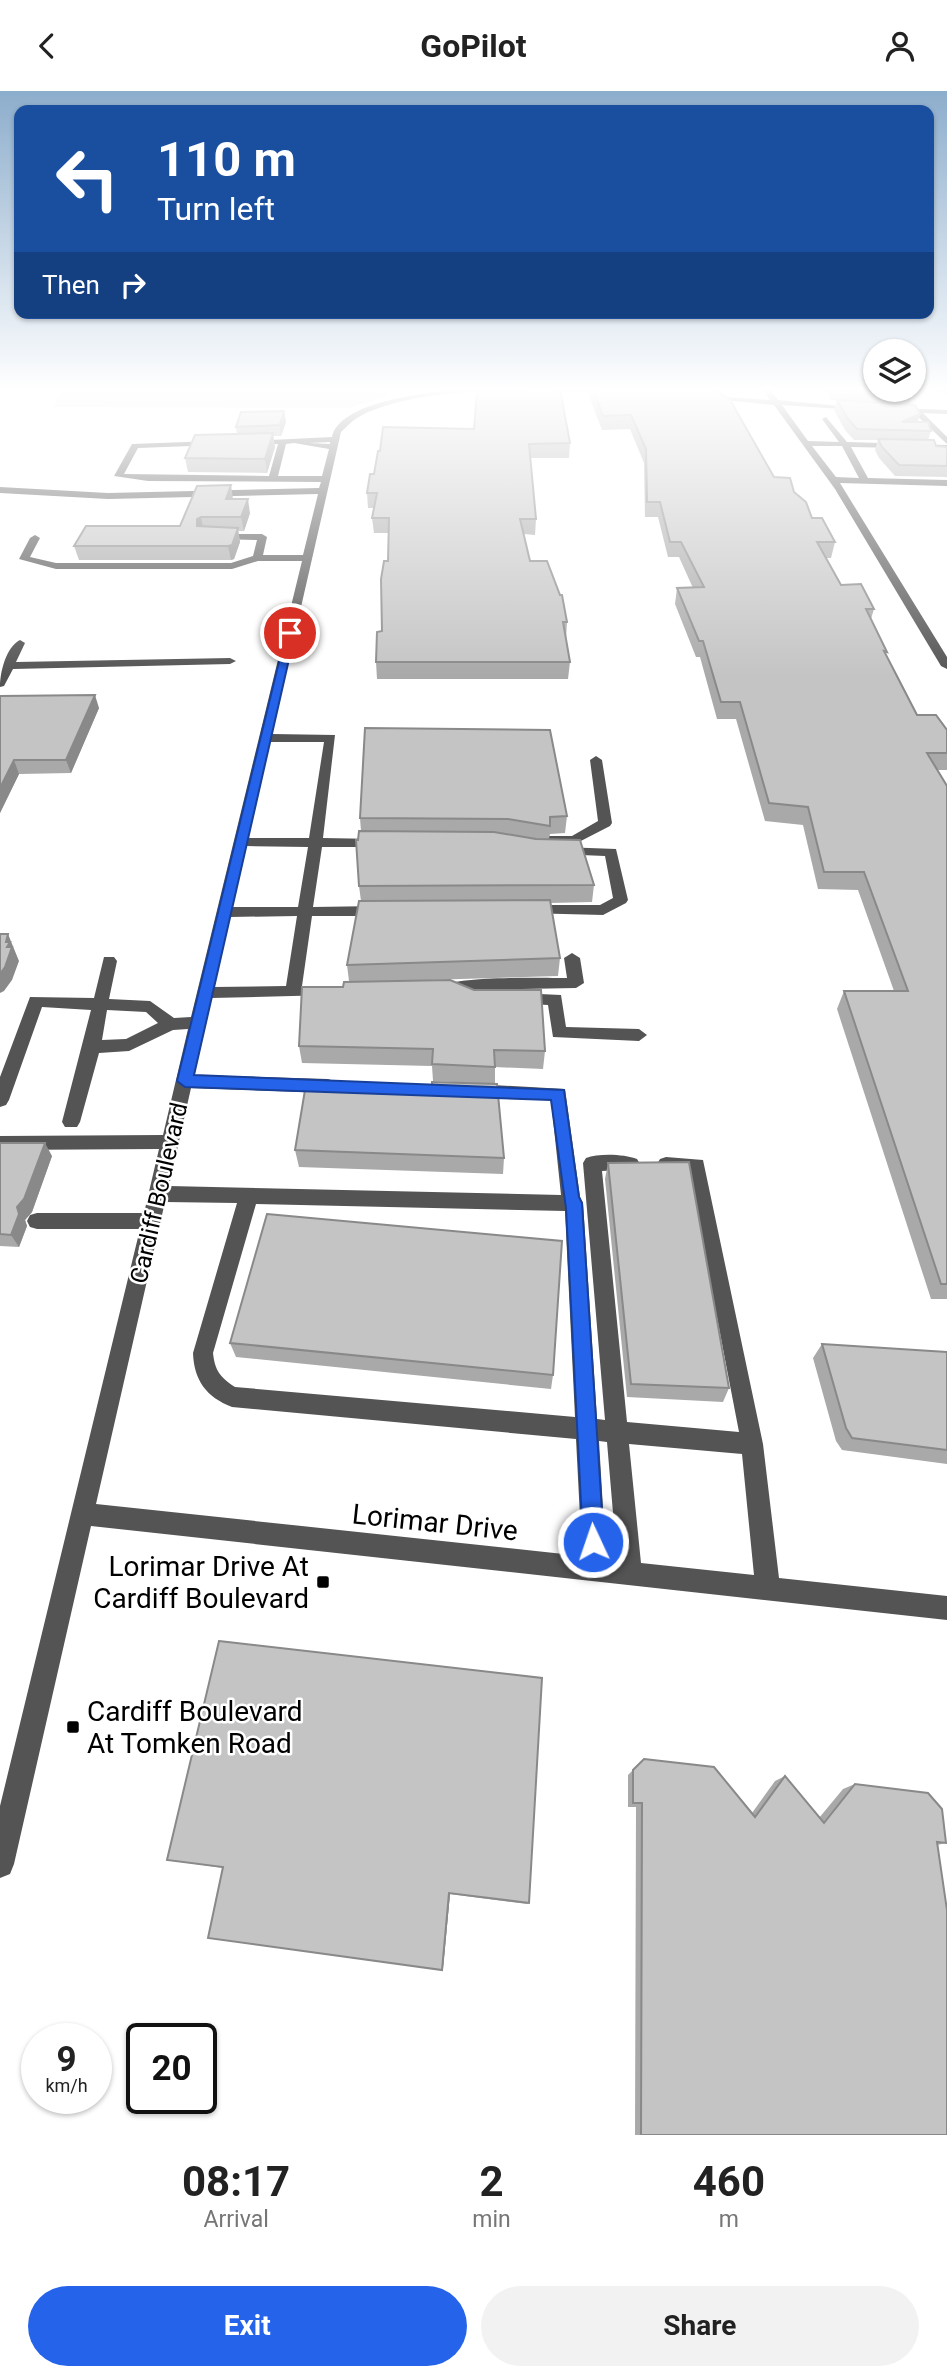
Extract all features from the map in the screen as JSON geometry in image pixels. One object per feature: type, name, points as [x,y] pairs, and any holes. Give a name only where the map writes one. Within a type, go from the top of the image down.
[{"type":"street","points":[[319,484],[324,485]]},
{"type":"street","points":[[836,484],[932,633],[947,666]]},
{"type":"street","points":[[0,490],[108,496],[324,485]]},
{"type":"street","name":"Cardiff Boulevard","points":[[0,1864],[324,485]]},
{"type":"street","points":[[205,537],[262,537],[257,558]]},
{"type":"street","points":[[35,538],[24,559],[56,566],[232,566],[257,558],[307,558]]},
{"type":"street","points":[[0,684],[20,643]]},
{"type":"street","points":[[9,666],[230,661]]},
{"type":"street","points":[[265,738],[331,738],[293,992]]},
{"type":"street","points":[[508,910],[603,910],[621,900],[611,852],[535,850],[509,844],[531,839],[575,840],[605,823],[596,760]]},
{"type":"street","points":[[241,842],[393,843]]},
{"type":"street","points":[[225,912],[399,911]]},
{"type":"street","points":[[426,990],[474,985],[576,983],[572,958]]},
{"type":"street","points":[[71,1122],[92,1047],[109,961]]},
{"type":"street","points":[[453,989],[474,999],[555,999],[559,1033],[639,1035]]},
{"type":"street","points":[[206,993],[346,991]]},
{"type":"street","points":[[0,1100],[36,1001],[150,1007],[170,1024]]},
{"type":"street","points":[[92,1047],[129,1045],[170,1024],[199,1023]]},
{"type":"street","points":[[185,1081],[349,1087]]},
{"type":"street","points":[[461,1091],[558,1094],[571,1202],[574,1203],[595,1570]]},
{"type":"street","points":[[0,1143],[171,1142]]},
{"type":"street","points":[[630,1574],[592,1163],[697,1165],[752,1444],[768,1589]]},
{"type":"street","points":[[159,1194],[571,1202]]},
{"type":"street","points":[[249,1196],[203,1353],[203,1369],[208,1383],[232,1397],[618,1434],[752,1444]]},
{"type":"street","points":[[37,1221],[153,1221]]},
{"type":"street","name":"Lorimar Drive","points":[[84,1514],[947,1608]]},
{"type":"building","points":[[368,484],[533,484],[536,519],[520,519],[530,561],[547,561],[562,595],[567,622],[563,622],[570,662],[376,662],[377,632],[382,631],[381,579],[384,561],[388,561],[389,518],[372,518],[377,493],[367,493]]},
{"type":"building","points":[[647,484],[792,484],[794,492],[806,502],[812,518],[822,518],[835,542],[817,542],[841,585],[861,584],[874,609],[866,609],[917,715],[936,715],[947,730],[947,753],[927,753],[947,786],[947,1284],[941,1284],[844,991],[908,991],[864,872],[824,872],[808,807],[769,803],[740,702],[721,702],[703,641],[699,641],[677,588],[704,587],[681,542],[670,542],[660,502],[647,502]]},
{"type":"building","points":[[231,485],[226,499],[248,499],[241,517],[201,517],[197,519],[197,526],[238,528],[232,545],[74,546],[86,526],[180,526],[197,486]]},
{"type":"building","points":[[95,695],[66,760],[14,760],[0,788],[0,696]]},
{"type":"building","points":[[365,728],[550,730],[567,816],[550,817],[550,826],[508,819],[360,818]]},
{"type":"building","points":[[359,831],[494,832],[536,839],[580,840],[594,885],[359,886],[356,840]]},
{"type":"building","points":[[550,900],[560,958],[347,965],[359,901]]},
{"type":"building","points":[[0,934],[8,934],[6,942],[10,942],[7,947],[12,947],[0,974]]},
{"type":"building","points":[[450,980],[474,990],[541,990],[545,1051],[494,1050],[495,1067],[432,1064],[433,1049],[299,1046],[302,987],[343,987],[344,982]]},
{"type":"building","points":[[432,1082],[497,1084],[504,1158],[295,1150],[306,1084],[432,1085]]},
{"type":"building","points":[[0,1143],[45,1143],[24,1199],[17,1207],[19,1214],[11,1235],[0,1234]]},
{"type":"building","points":[[689,1162],[729,1388],[631,1384],[608,1163]]},
{"type":"building","points":[[267,1214],[562,1241],[553,1375],[230,1343]]},
{"type":"building","points":[[822,1344],[947,1352],[947,1450],[852,1438],[846,1428]]},
{"type":"building","points":[[219,1641],[542,1678],[529,1903],[449,1893],[442,1970],[208,1938],[223,1867],[167,1860]]},
{"type":"building","points":[[644,1759],[714,1767],[755,1817],[785,1776],[824,1823],[855,1784],[928,1793],[942,1809],[946,1843],[937,1842],[947,1910],[947,2135],[641,2135],[642,1803],[633,1803],[633,1770]]},
{"type":"place","name":"Lorimar Drive At Cardiff Boulevard","points":[[323,1582]]},
{"type":"place","name":"Cardiff Boulevard At Tomken Road","points":[[73,1727]]},
{"type":"route","points":[[290,633],[185,1081],[558,1094],[571,1202],[574,1203],[593,1542]]}]
